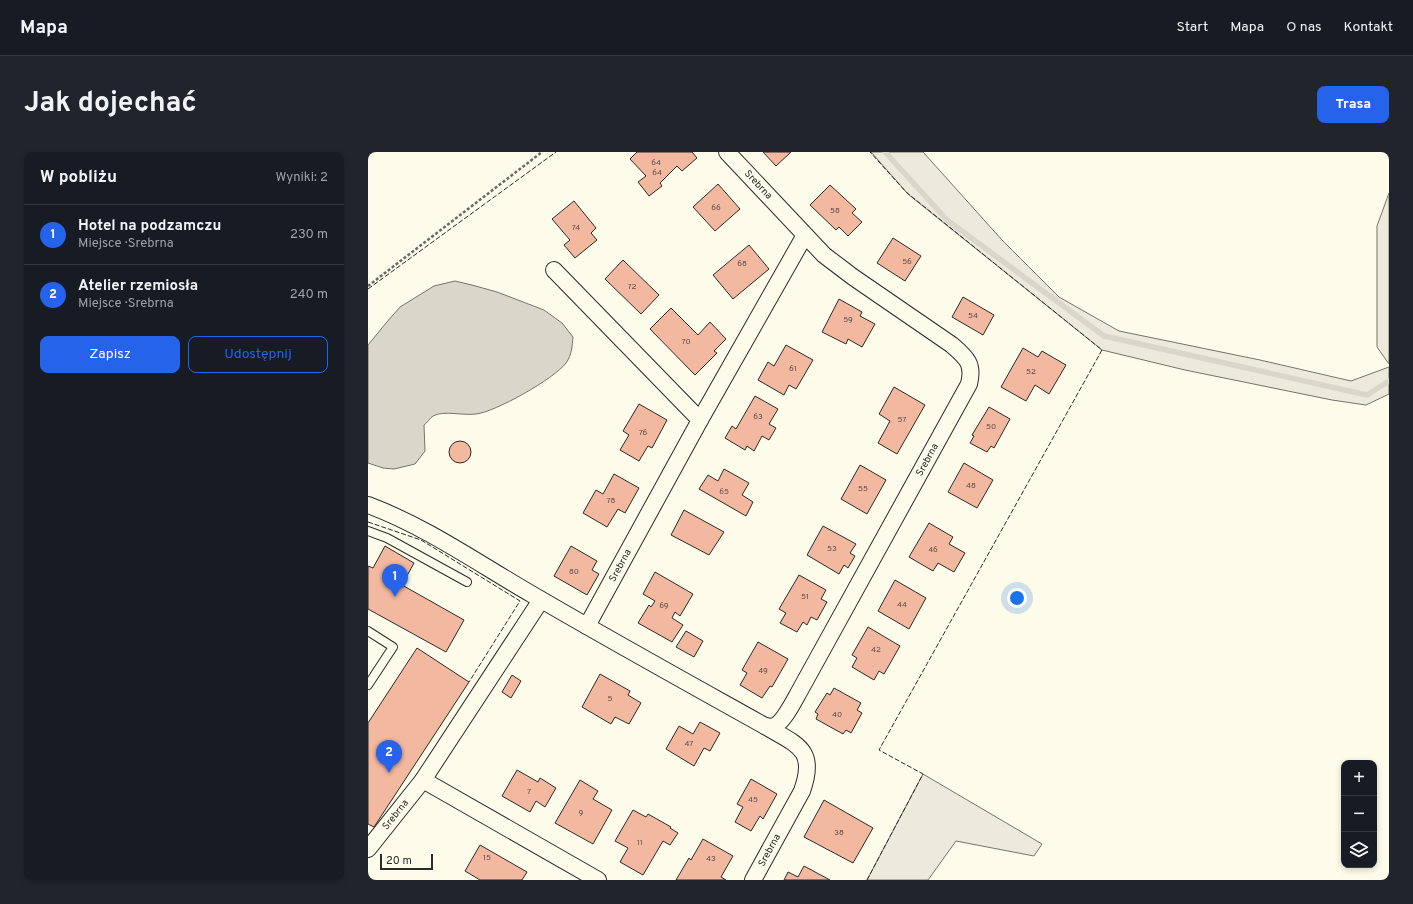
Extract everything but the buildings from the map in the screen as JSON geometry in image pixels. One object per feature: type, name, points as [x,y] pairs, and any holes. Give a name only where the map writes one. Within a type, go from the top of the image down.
[{"type":"street","name":"Srebrna","points":[[727,152],[824,256],[853,278],[952,345],[966,357],[971,375],[969,384],[799,692],[777,724],[771,727],[765,726]]},
{"type":"street","name":"Srebrna","points":[[587,626],[700,420],[805,235]]},
{"type":"street","points":[[554,270],[700,420]]},
{"type":"street","name":"Srebrna","points":[[368,505],[424,531],[541,600],[795,744],[804,754],[807,761],[807,770],[802,791],[753,880]]},
{"type":"street","name":"Srebrna","points":[[373,840],[423,780],[541,600]]},
{"type":"street","points":[[423,780],[598,880]]},
{"type":"lane","points":[[368,532],[387,538],[468,582]]},
{"type":"lane","points":[[368,631],[392,647],[368,685]]},
{"type":"path","points":[[368,286],[542,152]]},
{"type":"shaded area","points":[[871,152],[923,152],[1002,240],[1059,297],[1119,331],[1260,360],[1351,381],[1389,367],[1389,394],[1366,405],[1332,400],[1185,370],[1102,350],[909,195]]},
{"type":"shaded area","points":[[1389,193],[1389,364],[1377,347],[1377,226]]},
{"type":"shaded area","points":[[455,281],[497,292],[544,310],[562,323],[573,337],[569,357],[566,363],[559,370],[537,386],[510,401],[485,412],[476,414],[443,413],[433,416],[424,425],[425,451],[415,464],[394,469],[383,468],[368,463],[368,345],[400,307],[434,286]]},
{"type":"shaded area","points":[[923,774],[1042,844],[1034,856],[956,841],[928,880],[867,880]]},
{"type":"waterway","points":[[885,152],[947,220],[1104,336],[1367,395],[1389,381]]},
{"type":"fence","points":[[368,289],[556,152]]},
{"type":"fence","points":[[867,880],[923,774],[879,750],[1102,350],[906,192],[870,152]]},
{"type":"fence","points":[[368,522],[421,540],[520,601],[469,682]]},
{"type":"place","name":"Hotel na podzamczu","points":[[395,597]]},
{"type":"place","name":"Atelier rzemiosła","points":[[389,773]]}]
